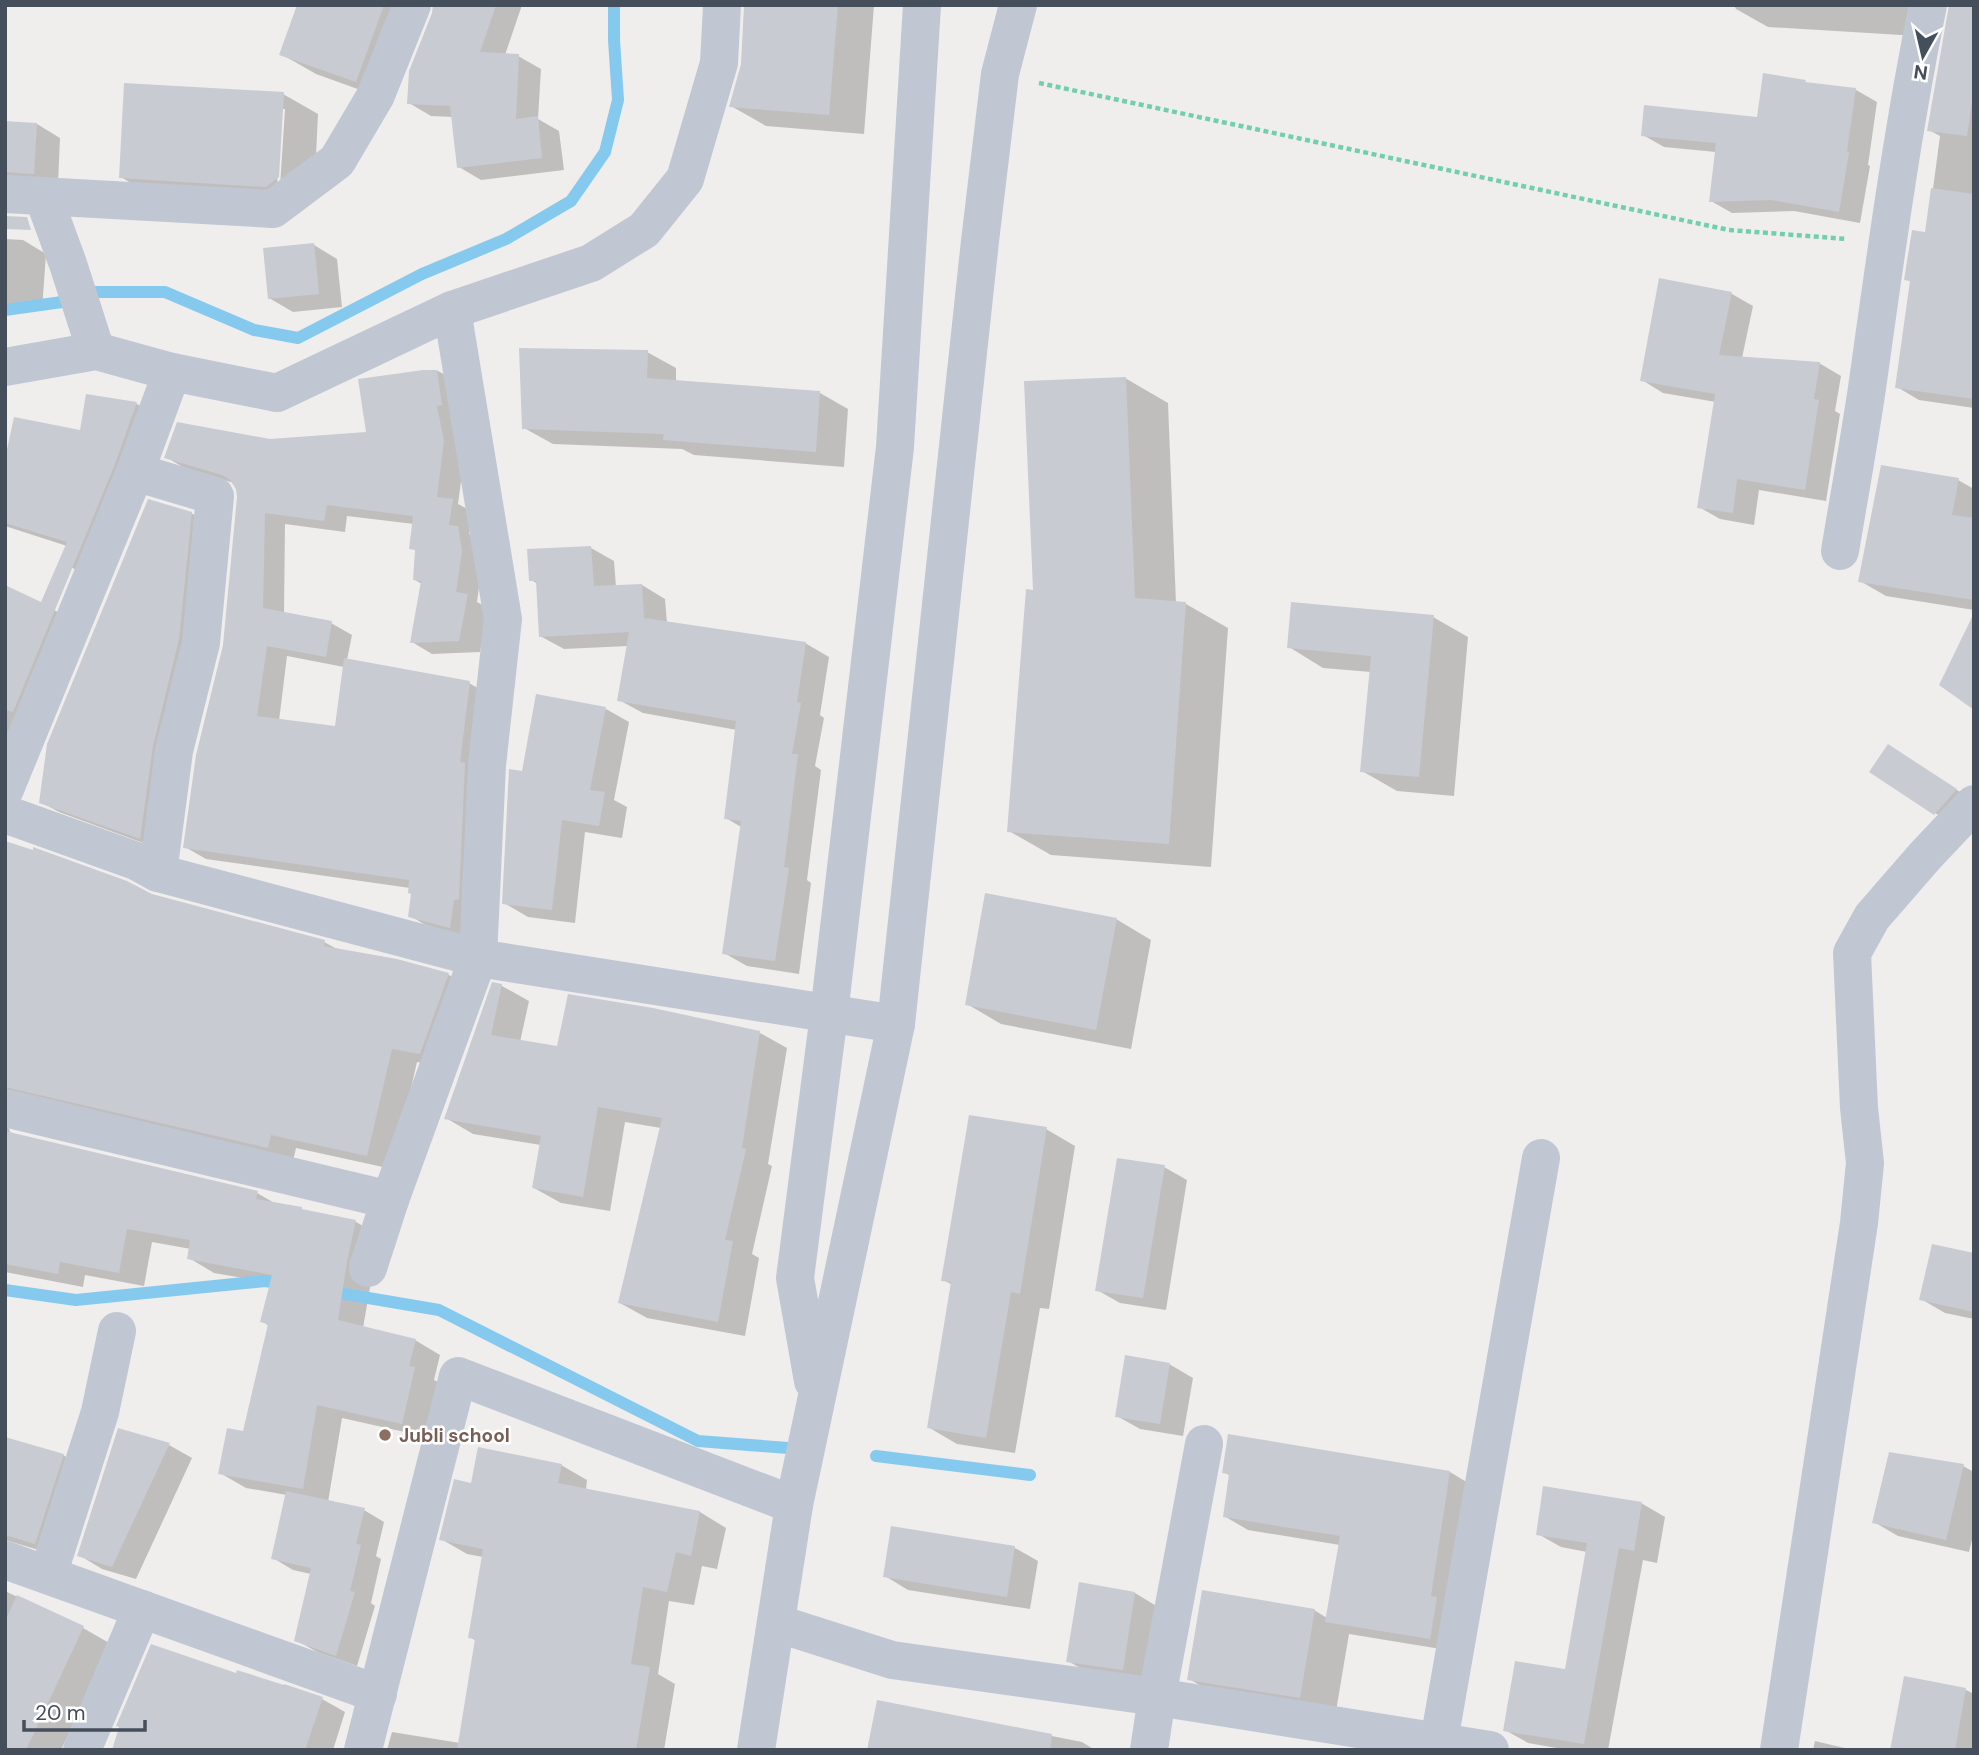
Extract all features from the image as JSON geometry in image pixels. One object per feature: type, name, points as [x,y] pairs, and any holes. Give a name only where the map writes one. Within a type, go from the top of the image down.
[{"type":"street","points":[[5,194],[273,209],[337,161],[376,95],[412,5]]},
{"type":"street","points":[[5,367],[92,340],[172,372],[277,393],[452,310],[591,263],[644,230],[685,179],[719,63],[722,5]]},
{"type":"street","points":[[817,1400],[795,1278],[829,1014],[895,447],[922,5]]},
{"type":"street","points":[[756,1750],[794,1505],[896,1024],[979,241],[1000,74],[1018,5]]},
{"type":"street","points":[[1840,551],[1910,90],[1928,5]]},
{"type":"street","points":[[43,196],[92,340]]},
{"type":"street","points":[[368,1268],[478,958],[487,765],[503,619],[452,310]]},
{"type":"street","points":[[5,789],[135,472],[172,372]]},
{"type":"street","points":[[135,472],[215,496],[201,643],[174,751],[158,873]]},
{"type":"street","points":[[1779,1750],[1859,1223],[1865,1163],[1859,1108],[1852,953],[1872,917],[1974,804]]},
{"type":"street","points":[[5,814],[136,861],[158,873],[478,958],[896,1024]]},
{"type":"street","points":[[5,1108],[390,1200]]},
{"type":"street","points":[[775,1623],[892,1660],[1157,1697],[1460,1746],[1541,1158]]},
{"type":"street","points":[[48,1575],[100,1412],[117,1331]]},
{"type":"street","points":[[363,1750],[457,1376],[794,1505]]},
{"type":"street","points":[[1149,1750],[1204,1444]]},
{"type":"street","points":[[5,1560],[378,1694]]},
{"type":"street","points":[[82,1750],[142,1609]]},
{"type":"path","points":[[1000,74],[1729,230],[1887,242]]},
{"type":"building","points":[[297,5],[384,5],[356,82],[279,55]]},
{"type":"building","points":[[433,5],[496,5],[480,52],[519,54],[516,119],[538,116],[542,158],[457,168],[450,106],[407,104],[409,71]]},
{"type":"building","points":[[744,5],[838,5],[829,115],[729,107],[741,64]]},
{"type":"building","points":[[1949,5],[1974,5],[1974,88],[1967,136],[1927,131]]},
{"type":"building","points":[[1763,73],[1806,80],[1805,82],[1856,88],[1839,212],[1771,200],[1709,202],[1716,143],[1641,136],[1644,105],[1757,117]]},
{"type":"building","points":[[124,83],[284,92],[279,177],[266,187],[119,178]]},
{"type":"building","points":[[5,121],[37,123],[34,174],[5,172]]},
{"type":"building","points":[[1931,188],[1974,194],[1974,399],[1895,388],[1910,281],[1904,280],[1912,230],[1925,232]]},
{"type":"building","points":[[5,216],[27,217],[31,230],[5,229]]},
{"type":"building","points":[[314,243],[319,294],[268,299],[263,248]]},
{"type":"building","points":[[1659,278],[1732,292],[1719,355],[1820,362],[1814,399],[1819,400],[1805,490],[1737,479],[1733,513],[1697,508],[1715,394],[1640,381]]},
{"type":"building","points":[[519,348],[648,350],[647,378],[820,391],[816,452],[663,440],[664,434],[522,429]]},
{"type":"building","points":[[437,370],[442,405],[437,406],[444,441],[437,497],[453,499],[449,525],[458,526],[462,551],[456,592],[468,594],[459,641],[410,643],[421,581],[413,580],[415,550],[409,549],[413,516],[327,505],[324,521],[265,513],[263,608],[332,621],[326,657],[267,646],[257,716],[335,726],[344,658],[470,681],[460,762],[465,763],[459,899],[454,900],[450,928],[408,917],[411,894],[408,893],[409,880],[183,848],[196,755],[223,645],[237,497],[236,489],[230,480],[222,475],[164,458],[177,422],[270,439],[366,432],[358,379]]},
{"type":"building","points":[[1126,377],[1135,598],[1186,602],[1169,844],[1007,832],[1026,589],[1033,590],[1024,381]]},
{"type":"building","points":[[86,394],[137,402],[115,464],[13,712],[5,710],[5,585],[41,602],[67,542],[5,523],[5,459],[14,417],[80,430]]},
{"type":"building","points":[[1881,465],[1959,478],[1952,515],[1974,518],[1974,600],[1858,582]]},
{"type":"building","points":[[148,499],[192,512],[179,639],[153,746],[140,839],[39,803],[47,744]]},
{"type":"building","points":[[591,546],[594,586],[642,584],[644,618],[806,642],[797,702],[801,703],[792,754],[798,754],[784,867],[789,868],[775,961],[722,954],[741,821],[724,819],[736,721],[617,701],[629,632],[539,637],[536,581],[529,581],[527,549]]},
{"type":"building","points":[[1291,602],[1434,615],[1419,777],[1360,772],[1371,656],[1287,648]]},
{"type":"building","points":[[1974,613],[1974,710],[1939,685]]},
{"type":"building","points":[[536,694],[606,707],[590,790],[605,792],[599,826],[562,820],[552,910],[502,904],[509,769],[522,771]]},
{"type":"building","points":[[1888,744],[1957,789],[1934,815],[1869,772]]},
{"type":"building","points":[[5,841],[33,850],[33,847],[127,881],[152,894],[325,940],[324,946],[397,959],[449,973],[420,1054],[392,1049],[367,1156],[271,1135],[268,1148],[5,1087]]},
{"type":"building","points":[[985,893],[1117,918],[1096,1030],[965,1005]]},
{"type":"building","points":[[492,982],[502,984],[491,1035],[557,1046],[568,994],[653,1008],[760,1031],[742,1148],[746,1149],[725,1240],[733,1241],[718,1322],[618,1303],[662,1118],[598,1107],[583,1197],[532,1188],[541,1136],[444,1119]]},
{"type":"building","points":[[969,1115],[1047,1127],[1020,1294],[1011,1292],[986,1438],[927,1428],[951,1282],[941,1281]]},
{"type":"building","points":[[5,1131],[258,1191],[256,1199],[356,1220],[338,1320],[416,1339],[409,1366],[415,1367],[402,1424],[317,1405],[303,1489],[218,1474],[227,1428],[243,1431],[268,1324],[260,1322],[272,1275],[187,1259],[190,1240],[127,1229],[119,1273],[60,1262],[58,1274],[5,1264]]},
{"type":"building","points":[[1117,1158],[1165,1165],[1143,1298],[1095,1291]]},
{"type":"building","points":[[1932,1244],[1974,1253],[1974,1312],[1919,1300]]},
{"type":"building","points":[[1125,1355],[1170,1363],[1160,1424],[1115,1417]]},
{"type":"building","points":[[118,1428],[170,1443],[112,1567],[77,1556]]},
{"type":"building","points":[[1228,1434],[1450,1471],[1431,1596],[1437,1597],[1430,1639],[1325,1622],[1340,1536],[1223,1517],[1229,1474],[1222,1473]]},
{"type":"building","points":[[5,1437],[64,1454],[35,1544],[5,1535]]},
{"type":"building","points":[[478,1447],[562,1464],[558,1483],[700,1511],[691,1556],[676,1552],[667,1592],[643,1587],[631,1664],[650,1667],[636,1750],[457,1750],[475,1639],[468,1638],[483,1549],[439,1540],[454,1479],[471,1483]]},
{"type":"building","points":[[1889,1452],[1964,1464],[1946,1540],[1872,1523]]},
{"type":"building","points":[[1543,1486],[1642,1502],[1634,1551],[1619,1548],[1584,1744],[1503,1731],[1515,1661],[1565,1669],[1587,1543],[1536,1535]]},
{"type":"building","points":[[286,1491],[365,1508],[356,1544],[361,1545],[350,1591],[355,1592],[336,1656],[294,1641],[311,1568],[271,1559]]},
{"type":"building","points":[[891,1526],[1015,1546],[1007,1597],[883,1577]]},
{"type":"building","points":[[1079,1582],[1135,1592],[1123,1670],[1066,1662]]},
{"type":"building","points":[[1202,1590],[1315,1609],[1300,1698],[1187,1680]]},
{"type":"building","points":[[17,1595],[84,1626],[26,1750],[5,1750],[5,1621]]},
{"type":"building","points":[[151,1644],[236,1673],[237,1670],[323,1697],[305,1750],[112,1750],[119,1727],[116,1726]]},
{"type":"building","points":[[1904,1676],[1966,1688],[1955,1750],[1890,1750]]},
{"type":"building","points":[[877,1700],[1052,1734],[1050,1750],[867,1750]]},
{"type":"waterway","points":[[5,310],[62,302],[93,292],[165,292],[254,330],[298,338],[422,274],[506,239],[571,201],[605,152],[618,100],[614,5]]},
{"type":"waterway","points":[[5,1290],[76,1300],[265,1281],[285,1284]]},
{"type":"waterway","points":[[327,1291],[439,1310],[698,1441],[801,1449]]},
{"type":"waterway","points":[[876,1456],[1030,1475]]},
{"type":"place","name":"Jubli school","points":[[385,1435]]}]
